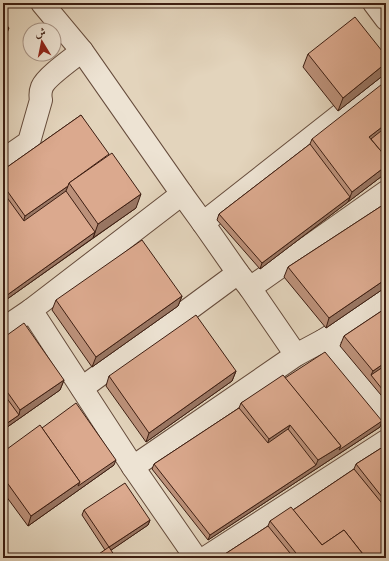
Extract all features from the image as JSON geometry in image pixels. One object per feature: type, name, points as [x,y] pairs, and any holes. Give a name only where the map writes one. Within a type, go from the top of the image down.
[{"type":"street","points":[[42,3],[82,51],[296,355]]},
{"type":"street","points":[[374,3],[386,19]]},
{"type":"street","points":[[3,160],[28,142],[41,100],[40,93],[44,83],[82,51]]},
{"type":"street","points":[[203,223],[386,79]]},
{"type":"street","points":[[82,388],[244,280],[386,192]]},
{"type":"street","points":[[3,329],[31,310],[182,194]]},
{"type":"street","points":[[133,467],[296,355],[324,340],[386,300]]},
{"type":"street","points":[[31,310],[133,467],[196,558]]},
{"type":"street","points":[[324,340],[386,415]]},
{"type":"street","points":[[205,558],[386,441]]},
{"type":"building","points":[[355,17],[386,56],[386,63],[343,98],[308,54]]},
{"type":"building","points":[[3,21],[9,28],[3,33]]},
{"type":"building","points":[[386,81],[386,124],[369,137],[386,157],[386,166],[352,192],[312,139]]},
{"type":"building","points":[[81,115],[109,154],[69,183],[68,186],[25,216],[3,185],[3,170]]},
{"type":"building","points":[[386,127],[386,157],[371,139]]},
{"type":"building","points":[[310,144],[350,197],[262,263],[219,214]]},
{"type":"building","points":[[112,153],[141,194],[98,224],[69,183]]},
{"type":"building","points":[[66,191],[95,232],[3,298],[3,192],[24,221]]},
{"type":"building","points":[[386,203],[386,279],[329,318],[288,267]]},
{"type":"building","points":[[142,240],[182,296],[96,357],[56,300]]},
{"type":"building","points":[[386,308],[386,362],[373,371],[344,336]]},
{"type":"building","points":[[196,315],[236,371],[149,433],[109,376]]},
{"type":"building","points":[[24,323],[64,380],[20,410],[3,386],[3,338]]},
{"type":"building","points":[[325,352],[382,421],[339,450],[341,446],[285,378]]},
{"type":"building","points":[[386,365],[386,394],[371,375]]},
{"type":"building","points":[[283,375],[341,446],[318,460],[290,425],[269,439],[241,403]]},
{"type":"building","points":[[3,393],[19,415],[3,426]]},
{"type":"building","points":[[76,403],[116,460],[78,486],[80,482],[42,428]]},
{"type":"building","points":[[239,408],[268,443],[288,429],[316,465],[210,535],[154,464]]},
{"type":"building","points":[[40,425],[80,482],[31,516],[3,477],[3,452]]},
{"type":"building","points":[[386,445],[386,502],[356,464]]},
{"type":"building","points":[[354,469],[385,507],[386,506],[386,558],[366,558],[344,530],[322,545],[293,510]]},
{"type":"building","points":[[125,483],[150,520],[109,547],[84,510]]},
{"type":"building","points":[[291,507],[322,545],[344,530],[366,558],[300,558],[270,521]]},
{"type":"building","points":[[268,526],[294,558],[228,558],[225,554]]},
{"type":"building","points":[[109,547],[116,558],[93,558]]}]
